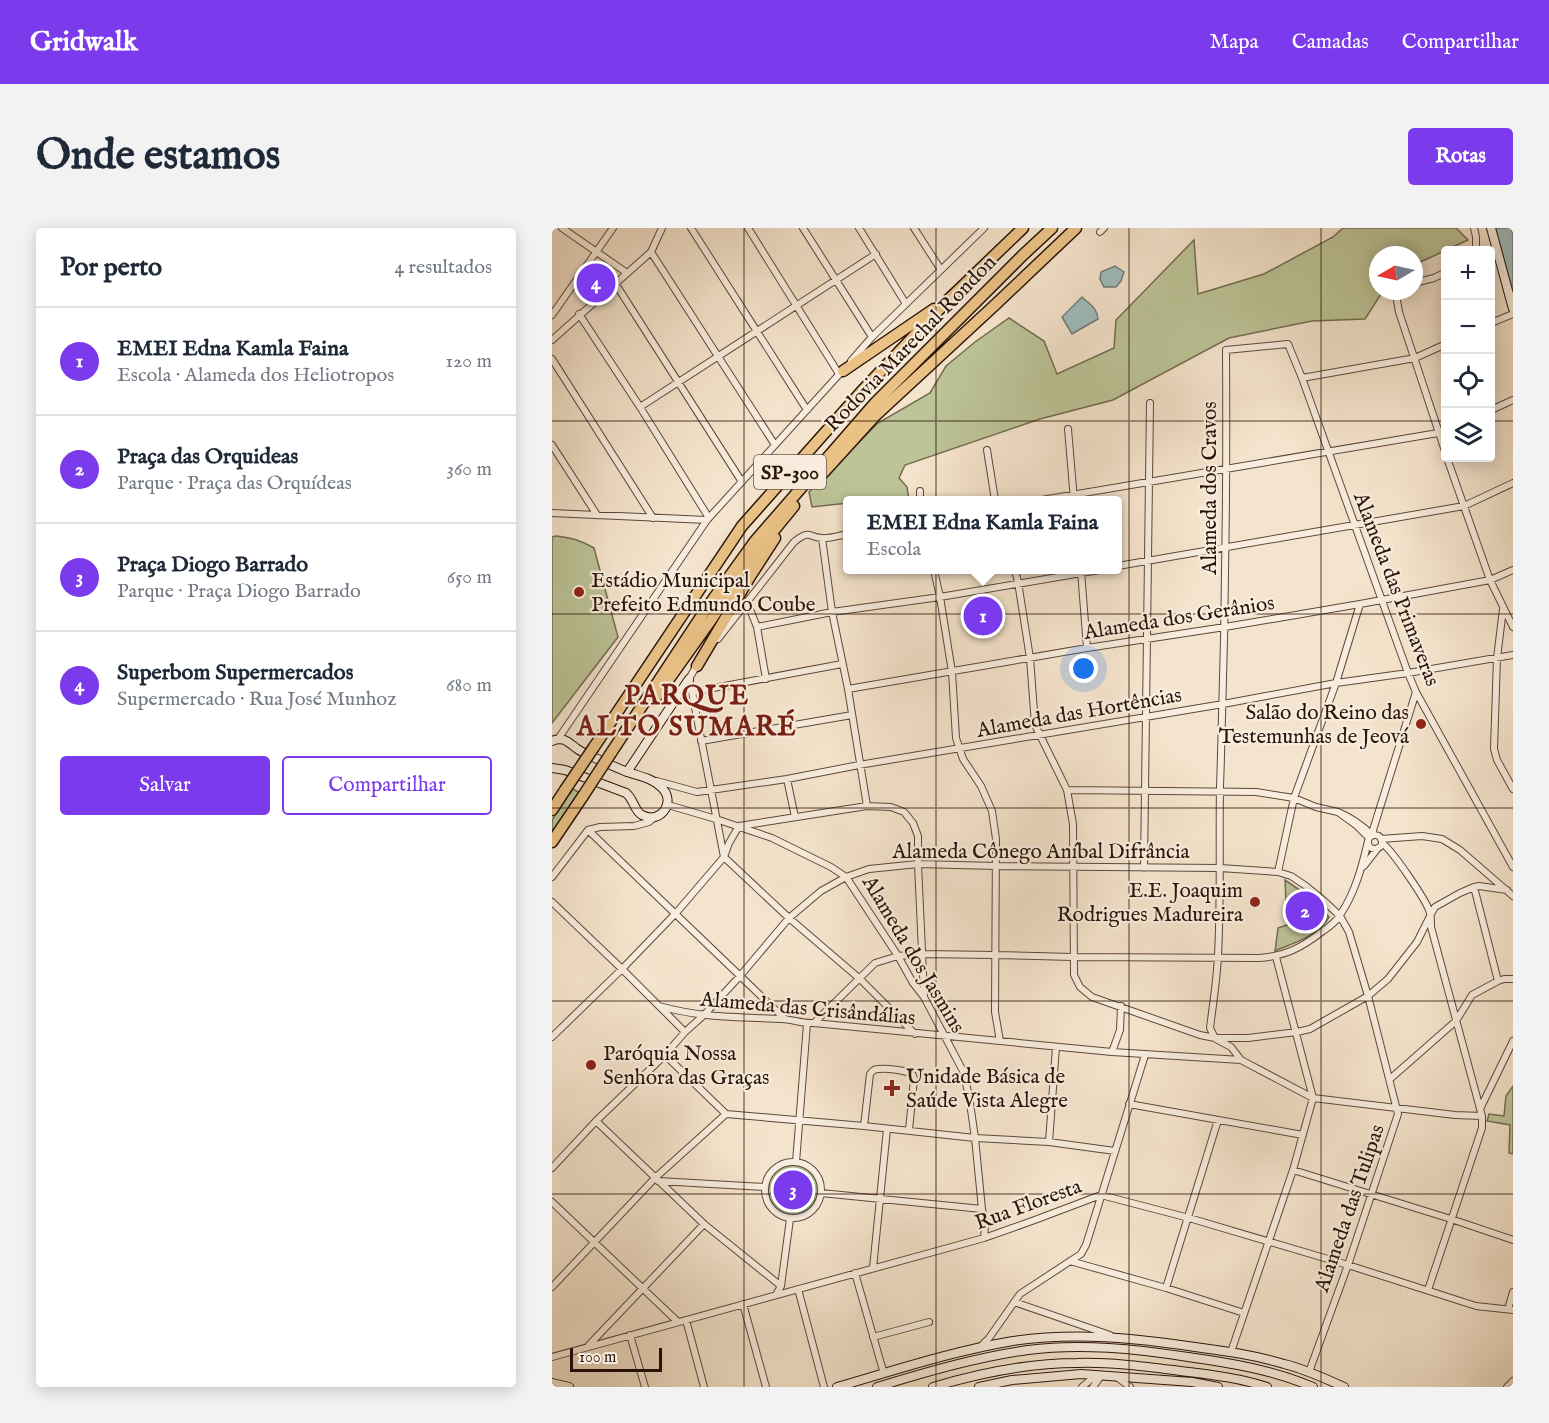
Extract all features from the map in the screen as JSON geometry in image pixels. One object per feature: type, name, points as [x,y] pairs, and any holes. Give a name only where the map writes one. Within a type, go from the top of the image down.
[{"type":"highway","name":"Rodovia Marechal Rondon","points":[[552,810],[742,526],[861,392],[949,299],[1023,228]]},
{"type":"highway","name":"Rodovia Marechal Rondon","points":[[552,842],[706,609],[755,541],[875,403],[1052,228]]},
{"type":"highway","points":[[623,734],[645,711],[663,687],[711,621],[758,550],[806,493],[876,415],[1076,228]]},
{"type":"highway","name":"SP-300","points":[[841,373],[949,299]]},
{"type":"highway","points":[[697,666],[751,575],[806,493]]},
{"type":"street","points":[[562,228],[627,273]]},
{"type":"street","points":[[552,315],[613,228]]},
{"type":"street","points":[[552,340],[651,252],[662,228]]},
{"type":"street","points":[[691,228],[807,410]]},
{"type":"street","points":[[748,228],[841,373]]},
{"type":"street","points":[[803,228],[872,337]]},
{"type":"street","points":[[859,228],[906,304]]},
{"type":"street","points":[[914,228],[941,270]]},
{"type":"street","points":[[971,228],[976,236]]},
{"type":"street","points":[[555,740],[708,519],[872,337],[984,228]]},
{"type":"street","points":[[1474,228],[1476,246]]},
{"type":"street","points":[[1491,228],[1513,309]]},
{"type":"street","points":[[651,252],[775,445]]},
{"type":"street","points":[[640,407],[876,254]]},
{"type":"street","points":[[1495,259],[1500,261]]},
{"type":"street","points":[[1423,281],[1441,274]]},
{"type":"street","points":[[615,283],[741,482]]},
{"type":"street","points":[[1397,300],[1441,442]]},
{"type":"street","points":[[579,314],[640,407],[708,519]]},
{"type":"street","points":[[1495,321],[1513,314]]},
{"type":"street","name":"Alameda das Primaveras","points":[[1288,344],[1416,692],[1513,867]]},
{"type":"street","name":"Alameda dos Cravos","points":[[1218,957],[1225,627],[1226,350],[1288,344]]},
{"type":"street","points":[[1302,378],[1415,358],[1441,346]]},
{"type":"street","points":[[552,359],[653,518]]},
{"type":"street","points":[[1495,408],[1513,400]]},
{"type":"street","points":[[1144,868],[1150,404]]},
{"type":"street","points":[[1068,429],[1074,496]]},
{"type":"street","points":[[1084,496],[1227,468],[1441,432]]},
{"type":"street","points":[[552,445],[597,515]]},
{"type":"street","points":[[987,450],[994,496]]},
{"type":"street","points":[[1448,462],[1490,580],[1513,627]]},
{"type":"street","points":[[1122,565],[1464,506],[1513,483]]},
{"type":"street","points":[[920,490],[920,496]]},
{"type":"street","points":[[552,513],[708,519]]},
{"type":"street","points":[[689,519],[700,530]]},
{"type":"street","points":[[627,772],[697,666],[794,542],[810,534],[822,538],[843,535]]},
{"type":"street","points":[[822,538],[832,612],[848,689],[867,806]]},
{"type":"street","name":"Alameda dos Gerânios","points":[[848,689],[1360,604],[1490,580],[1513,570]]},
{"type":"street","points":[[935,574],[952,672],[956,738],[963,759],[981,786],[992,811],[996,839],[994,1012],[1000,1041]]},
{"type":"street","points":[[1016,574],[1030,658],[1035,725],[1067,790],[1073,824],[1074,975],[1080,987],[1092,997],[1200,1035],[1215,1038],[1248,1038],[1310,1029],[1368,996],[1388,979],[1418,942],[1435,907],[1460,893],[1485,883],[1484,870]]},
{"type":"street","points":[[757,627],[832,612],[940,597],[1064,574]]},
{"type":"street","points":[[1081,574],[1087,648]]},
{"type":"street","points":[[747,602],[757,627],[766,679]]},
{"type":"street","points":[[1340,916],[1306,886],[1291,876],[1278,872],[1294,798],[1336,683],[1360,604]]},
{"type":"street","points":[[1503,609],[1497,658],[1494,749],[1497,760],[1513,789]]},
{"type":"street","name":"Alameda das Hortências","points":[[652,780],[697,792],[787,779],[1336,683],[1513,655]]},
{"type":"street","points":[[692,692],[842,664]]},
{"type":"street","points":[[689,679],[724,857],[789,918],[860,979],[915,1034]]},
{"type":"street","points":[[796,1162],[810,1024],[875,963],[898,956],[921,954],[1259,958],[1276,957],[1293,951],[1310,941],[1340,916],[1350,897],[1362,868],[1416,692]]},
{"type":"street","points":[[701,741],[852,715]]},
{"type":"street","points":[[552,877],[588,830],[600,827],[642,825],[663,812],[668,805],[665,792],[652,780],[627,772],[582,752],[568,741],[555,740]]},
{"type":"street","points":[[554,772],[565,770],[626,793],[633,800],[640,814],[656,817]]},
{"type":"street","points":[[787,779],[795,817]]},
{"type":"street","points":[[1067,790],[1220,790],[1256,792],[1294,798],[1348,816],[1364,826],[1371,837],[1369,845],[1372,848],[1381,844]]},
{"type":"street","name":"Alameda dos Jasmins","points":[[668,805],[772,838],[831,867],[846,877],[924,997],[963,1071],[975,1138],[981,1209],[985,1226],[984,1238]]},
{"type":"street","points":[[552,1037],[676,913],[724,857],[739,826],[867,806],[891,807],[904,812],[913,823],[918,836],[924,997]]},
{"type":"street","points":[[772,838],[766,830],[774,820]]},
{"type":"street","points":[[588,830],[785,1019]]},
{"type":"street","points":[[1371,837],[1377,835],[1381,844],[1391,851],[1422,896],[1431,914],[1431,927],[1481,1113],[1482,1128],[1428,1290]]},
{"type":"street","points":[[1362,868],[1388,837],[1442,838],[1460,850],[1511,894]]},
{"type":"street","name":"Alameda Cônego Aníbal Difrância","points":[[552,1168],[596,1121],[703,1016],[789,918],[821,891],[846,877],[869,869],[918,864],[1220,868],[1278,872]]},
{"type":"street","points":[[1477,886],[1511,894]]},
{"type":"street","points":[[1477,886],[1498,981]]},
{"type":"street","points":[[552,902],[685,1032]]},
{"type":"street","name":"Alameda das Tulipas","points":[[1310,1372],[1398,1114],[1368,996],[1349,932],[1340,916]]},
{"type":"street","points":[[1218,957],[1210,1028],[1215,1038],[1231,1047],[1241,1060],[1313,1098],[1455,1115],[1481,1113]]},
{"type":"street","points":[[1231,1352],[1293,1170],[1313,1098],[1276,957]]},
{"type":"street","points":[[1390,1079],[1456,1021],[1472,995],[1498,981],[1513,979]]},
{"type":"street","points":[[913,983],[922,980]]},
{"type":"street","name":"Alameda das Crisândálias","points":[[659,1006],[703,1016],[785,1019],[810,1024],[1056,1047],[1241,1060]]},
{"type":"street","points":[[1112,1052],[1120,1030],[1121,1006]]},
{"type":"street","points":[[1481,1113],[1513,1041]]},
{"type":"street","points":[[1049,1142],[1056,1047]]},
{"type":"street","points":[[665,1055],[726,1114],[975,1138],[1049,1142],[1114,1150]]},
{"type":"street","points":[[979,1347],[989,1338],[1020,1294],[1081,1254],[1086,1245],[1145,1055]]},
{"type":"street","points":[[864,1126],[870,1074],[878,1069],[909,1072],[913,1075],[909,1130]]},
{"type":"street","points":[[1129,1104],[1303,1135]]},
{"type":"street","points":[[552,1287],[656,1179],[726,1114]]},
{"type":"street","points":[[1166,1288],[1218,1120]]},
{"type":"street","points":[[596,1121],[704,1224],[781,1286]]},
{"type":"street","points":[[873,1268],[887,1129]]},
{"type":"street","points":[[788,1162],[796,1162],[805,1164],[818,1176],[821,1193],[819,1202],[807,1215],[790,1219],[774,1211],[768,1204],[765,1187],[772,1171],[788,1162]]},
{"type":"street","points":[[1293,1170],[1513,1240]]},
{"type":"street","points":[[656,1179],[765,1187]]},
{"type":"street","points":[[821,1193],[981,1209]]},
{"type":"street","name":"Rua Floresta","points":[[552,1357],[984,1238],[1101,1195],[1189,1218],[1348,1265],[1476,1306],[1510,1309]]},
{"type":"street","points":[[552,1202],[643,1288],[682,1321],[704,1387]]},
{"type":"street","points":[[776,1295],[781,1286],[790,1219]]},
{"type":"street","points":[[588,1347],[704,1224]]},
{"type":"street","points":[[1070,1261],[1244,1313]]},
{"type":"street","points":[[855,1273],[884,1374]]},
{"type":"street","points":[[798,1289],[824,1387]]},
{"type":"street","points":[[1510,1309],[1513,1292]]},
{"type":"street","points":[[1014,1302],[1117,1337]]},
{"type":"street","points":[[743,1304],[766,1387]]},
{"type":"street","points":[[873,1337],[929,1322]]},
{"type":"street","points":[[630,1335],[645,1387]]},
{"type":"street","points":[[1049,1337],[1066,1347]]},
{"type":"street","points":[[837,1387],[979,1347],[1049,1337],[1117,1337],[1231,1352],[1259,1357],[1310,1372],[1344,1387]]},
{"type":"street","points":[[880,1386],[1000,1355],[1066,1347],[1115,1348],[1236,1364],[1313,1387]]},
{"type":"street","points":[[933,1387],[1001,1370],[1039,1364],[1077,1363],[1146,1367],[1204,1374],[1267,1387]]},
{"type":"street","points":[[880,1386],[915,1364]]},
{"type":"street","points":[[979,1387],[1012,1380],[1081,1374],[1192,1382],[1240,1380]]},
{"type":"street","points":[[1082,1387],[1098,1376]]},
{"type":"street","points":[[1093,1387],[1098,1376]]},
{"type":"street","points":[[1117,1377],[1130,1387]]},
{"type":"street","points":[[1322,1377],[1336,1387]]},
{"type":"street","points":[[1507,1387],[1513,1380]]},
{"type":"street","points":[[951,1382],[996,1385]]},
{"type":"street","points":[[1192,1382],[1218,1387]]},
{"type":"street","points":[[552,1383],[569,1387]]},
{"type":"green space","points":[[1343,228],[1456,228],[1468,240],[1455,246],[1441,246],[1441,252],[1423,261],[1423,246],[1369,246],[1369,300],[1377,300],[1365,319],[1312,321],[1229,338],[1113,400],[1040,419],[905,465],[899,478],[907,487],[908,496],[843,496],[843,504],[812,507],[809,492],[878,423],[930,393],[946,366],[1009,318],[1044,341],[1057,374],[1114,348],[1116,320],[1194,240],[1198,294],[1264,274],[1333,237]]},
{"type":"green space","name":"Estádio Municipal Prefeito Edmundo Coube","points":[[552,537],[576,540],[594,548],[618,637],[552,723]]},
{"type":"green space","points":[[573,789],[580,793],[552,835],[552,820]]},
{"type":"green space","points":[[1285,880],[1319,906],[1329,917],[1325,924],[1312,934],[1275,951],[1278,928],[1287,925]]},
{"type":"green space","points":[[1513,1086],[1513,1154],[1509,1153],[1510,1125],[1487,1121],[1489,1114],[1504,1116],[1506,1096]]},
{"type":"green space","points":[[793,1163],[803,1165],[812,1171],[818,1180],[820,1190],[818,1200],[812,1209],[803,1215],[793,1217],[783,1215],[774,1209],[768,1200],[766,1190],[768,1180],[774,1171],[783,1165]]},
{"type":"water","points":[[1495,228],[1511,228],[1513,235],[1513,292]]},
{"type":"water","points":[[1115,266],[1124,272],[1121,281],[1116,287],[1104,287],[1100,279],[1101,272]]},
{"type":"water","points":[[1082,297],[1095,309],[1098,319],[1072,334],[1062,317]]},
{"type":"place","name":"Superbom Supermercados","points":[[596,283]]},
{"type":"place","name":"Estádio Municipal Prefeito Edmundo Coube","points":[[579,592]]},
{"type":"place","name":"EMEI Edna Kamla Faina","points":[[983,616]]},
{"type":"place","name":"Salão do Reino das Testemunhas de Jeová","points":[[1421,724]]},
{"type":"place","name":"E.E. Joaquim Rodrigues Madureira","points":[[1255,902]]},
{"type":"place","name":"Praça das Orquideas","points":[[1305,911]]},
{"type":"place","name":"Paróquia Nossa Senhora das Graças","points":[[591,1065]]},
{"type":"place","name":"Unidade Básica de Saúde Vista Alegre","points":[[892,1088]]},
{"type":"place","name":"Praça Diogo Barrado","points":[[793,1190]]},
{"type":"district","name":"PARQUE ALTO SUMARÉ","points":[[687,710]]}]
